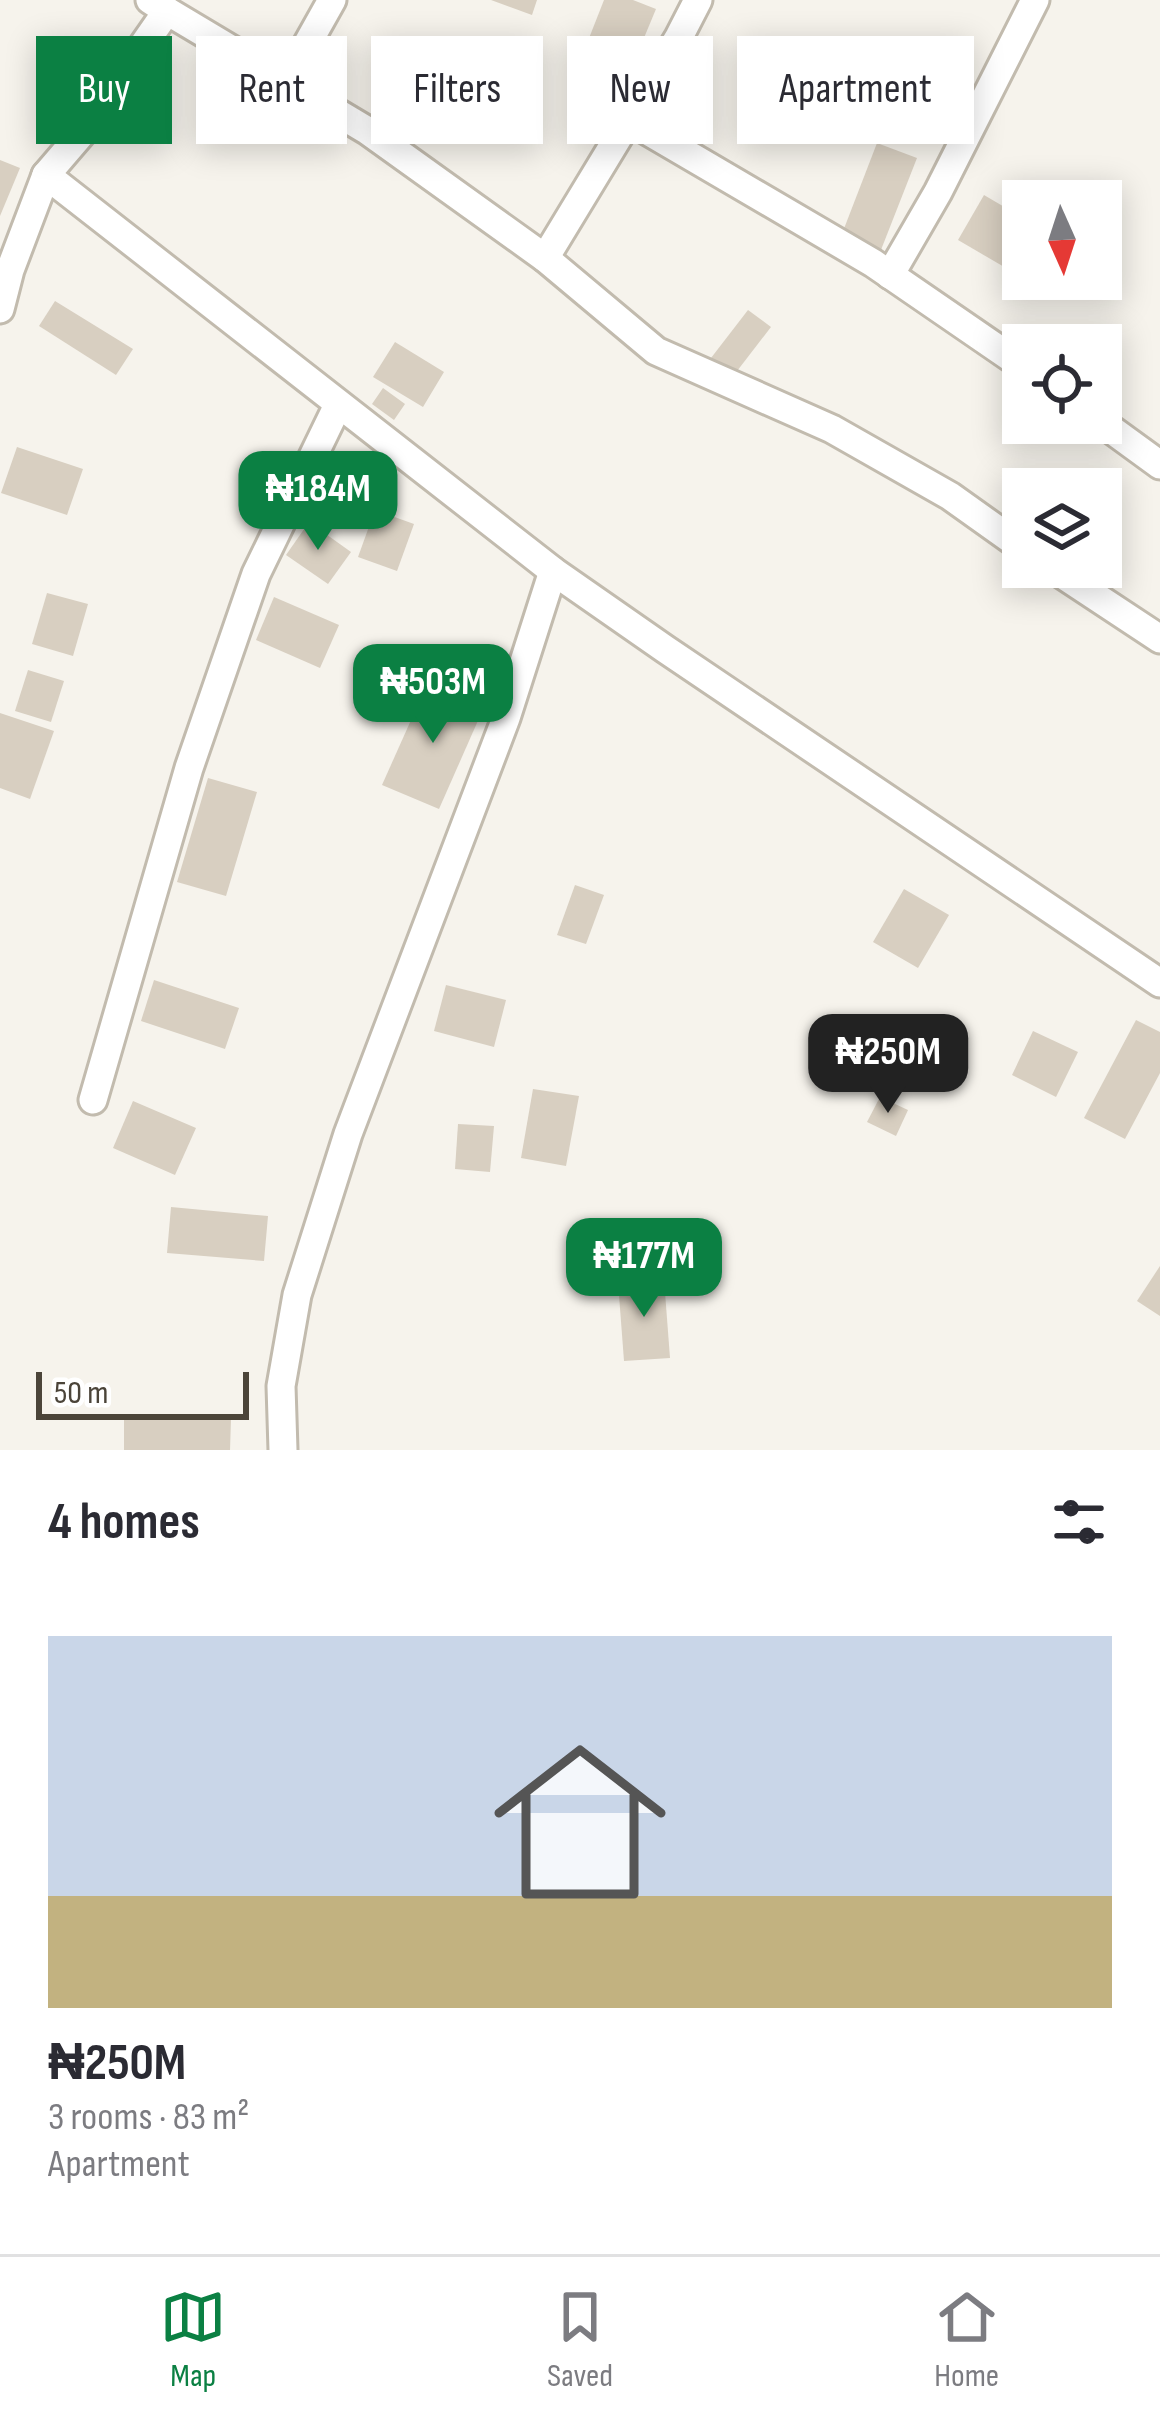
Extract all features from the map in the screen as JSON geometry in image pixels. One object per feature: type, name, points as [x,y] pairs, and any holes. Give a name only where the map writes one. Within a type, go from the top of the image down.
[{"type":"street","points":[[312,36],[332,0]]},
{"type":"street","points":[[680,36],[698,0]]},
{"type":"street","points":[[890,275],[938,192],[1035,0]]},
{"type":"street","points":[[0,309],[46,175],[82,133],[158,5],[210,36]]},
{"type":"street","points":[[347,118],[544,258],[656,351],[832,429],[950,496],[1002,533]]},
{"type":"street","points":[[544,258],[614,144]]},
{"type":"street","points":[[669,144],[890,275],[1002,352]]},
{"type":"street","points":[[46,175],[553,571],[1160,983]]},
{"type":"street","points":[[93,1100],[189,768],[256,574],[338,405]]},
{"type":"street","points":[[1122,437],[1160,465]]},
{"type":"street","points":[[283,1450],[281,1385],[297,1295],[349,1134],[506,718],[553,571]]},
{"type":"street","points":[[1083,588],[1160,639]]},
{"type":"building","points":[[491,0],[537,0],[532,15]]},
{"type":"building","points":[[604,0],[633,0],[656,9],[645,36],[590,36]]},
{"type":"building","points":[[877,144],[917,158],[879,255],[840,239]]},
{"type":"building","points":[[0,160],[20,168],[0,216]]},
{"type":"building","points":[[984,195],[1002,206],[1002,266],[958,240]]},
{"type":"building","points":[[55,301],[133,349],[116,375],[39,326]]},
{"type":"building","points":[[748,310],[771,327],[734,375],[711,358]]},
{"type":"building","points":[[395,342],[444,372],[423,407],[373,377]]},
{"type":"building","points":[[383,388],[405,404],[394,420],[372,404]]},
{"type":"building","points":[[17,447],[83,469],[67,515],[1,493]]},
{"type":"building","points":[[375,510],[414,524],[397,571],[358,557]]},
{"type":"building","points":[[309,522],[351,552],[328,584],[286,555]]},
{"type":"building","points":[[47,593],[88,604],[73,656],[32,644]]},
{"type":"building","points":[[274,597],[339,625],[320,668],[256,640]]},
{"type":"building","points":[[28,670],[64,681],[51,722],[15,711]]},
{"type":"building","points":[[428,682],[484,707],[439,809],[382,785]]},
{"type":"building","points":[[0,713],[54,731],[30,799],[0,788]]},
{"type":"building","points":[[208,778],[257,792],[226,896],[177,882]]},
{"type":"building","points":[[575,885],[604,895],[586,944],[557,935]]},
{"type":"building","points":[[904,889],[949,915],[918,968],[873,942]]},
{"type":"building","points":[[154,980],[239,1008],[225,1049],[141,1021]]},
{"type":"building","points":[[446,985],[506,1000],[494,1047],[434,1031]]},
{"type":"building","points":[[1136,1020],[1160,1032],[1160,1073],[1125,1139],[1084,1118]]},
{"type":"building","points":[[1033,1031],[1078,1052],[1056,1097],[1012,1075]]},
{"type":"building","points":[[533,1089],[579,1096],[566,1166],[521,1158]]},
{"type":"building","points":[[880,1097],[908,1110],[896,1136],[867,1122]]},
{"type":"building","points":[[133,1101],[196,1128],[175,1175],[113,1148]]},
{"type":"building","points":[[458,1124],[494,1126],[490,1172],[455,1169]]},
{"type":"building","points":[[171,1207],[268,1216],[264,1261],[167,1253]]},
{"type":"building","points":[[1160,1266],[1160,1316],[1137,1301]]},
{"type":"building","points":[[664,1279],[670,1358],[624,1361],[618,1282]]},
{"type":"building","points":[[231,1419],[230,1450],[124,1450],[124,1420]]}]
